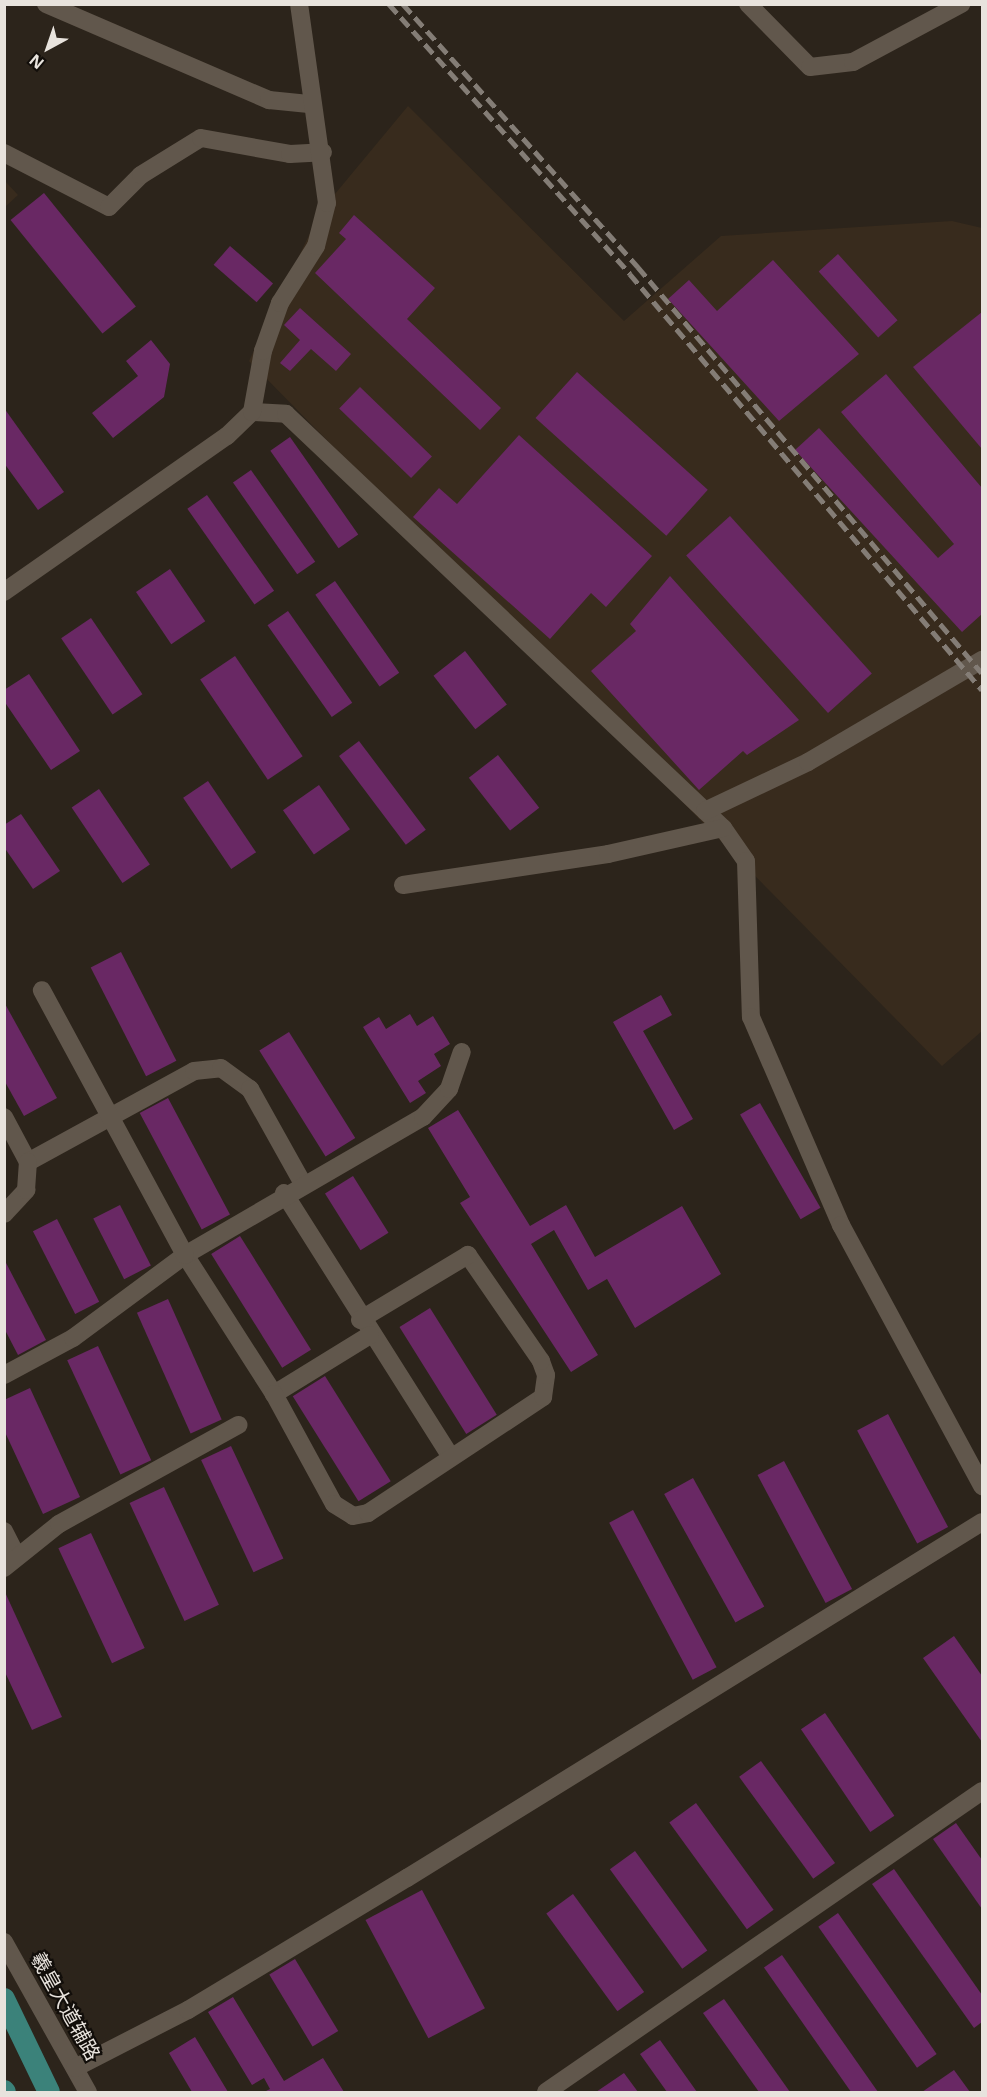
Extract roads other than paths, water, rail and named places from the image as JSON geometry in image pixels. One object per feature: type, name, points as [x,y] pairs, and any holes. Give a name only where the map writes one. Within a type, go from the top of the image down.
[{"type":"main road","points":[[4,1999],[49,2092]]},
{"type":"street","points":[[46,4],[269,100],[309,104]]},
{"type":"street","points":[[4,592],[227,436],[252,412],[262,351],[280,303],[316,246],[327,204],[323,152],[309,104],[298,4]]},
{"type":"street","points":[[748,4],[810,67],[853,62],[961,4]]},
{"type":"street","points":[[4,153],[109,207],[141,175],[201,138],[290,153],[323,152]]},
{"type":"street","points":[[252,412],[285,414],[723,828],[746,861],[751,1017],[841,1225],[982,1486]]},
{"type":"street","points":[[705,811],[808,762],[982,660]]},
{"type":"street","points":[[403,885],[608,854],[723,828]]},
{"type":"street","points":[[42,990],[184,1255],[274,1394],[334,1504],[346,1514],[368,1513],[538,1403],[546,1382],[541,1361],[468,1255],[274,1394]]},
{"type":"street","points":[[4,1375],[73,1338],[184,1255],[284,1193],[423,1117],[449,1089],[462,1052]]},
{"type":"street","points":[[28,1162],[108,1113],[194,1071],[230,1071],[250,1089],[303,1182]]},
{"type":"street","points":[[4,1117],[28,1162],[26,1190],[4,1214]]},
{"type":"street","points":[[284,1193],[365,1327],[452,1457]]},
{"type":"street","points":[[4,1531],[10,1562],[59,1524],[238,1425]]},
{"type":"street","points":[[75,2068],[188,2010],[407,1878],[982,1522]]},
{"type":"street","points":[[546,2092],[982,1791]]},
{"type":"street","name":"羲皇大道辅路","points":[[4,1942],[88,2092]]},
{"type":"railway","points":[[389,4],[630,274],[982,690]]},
{"type":"railway","points":[[403,4],[638,267],[982,673]]}]
